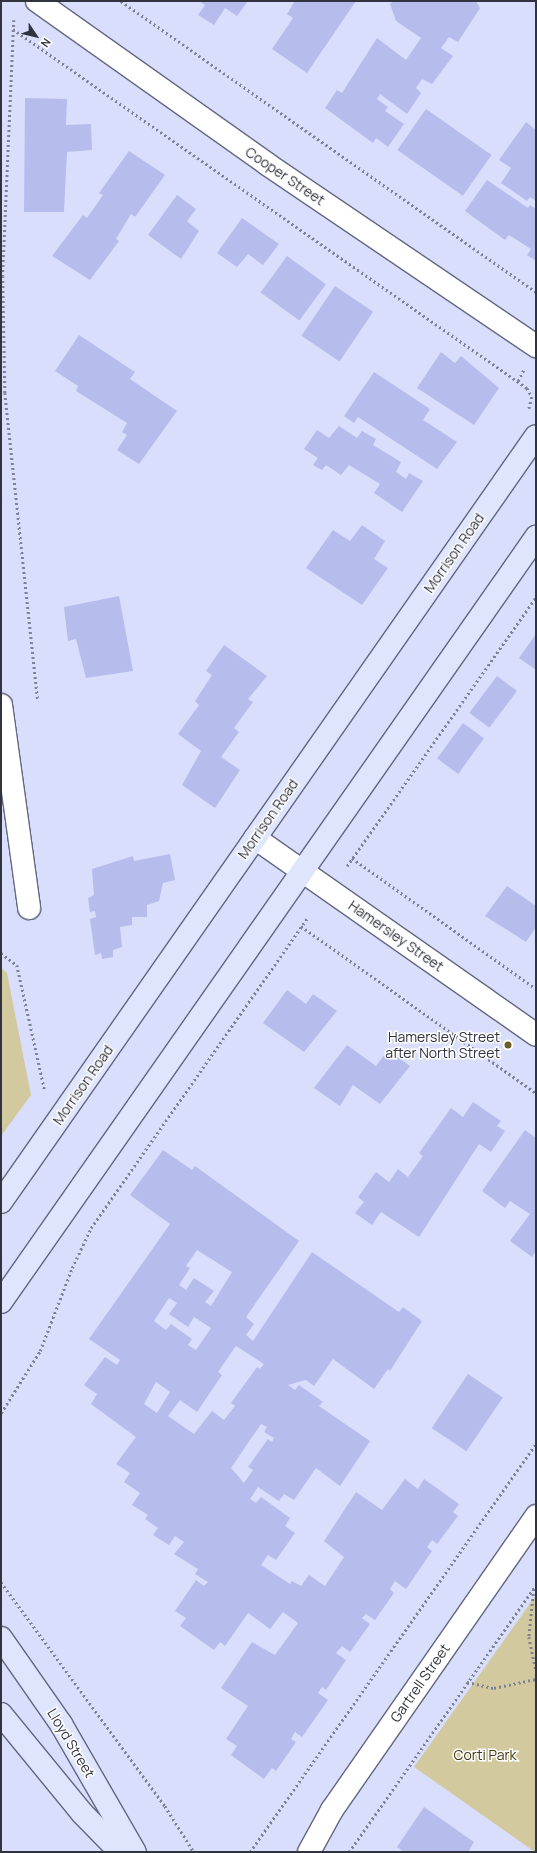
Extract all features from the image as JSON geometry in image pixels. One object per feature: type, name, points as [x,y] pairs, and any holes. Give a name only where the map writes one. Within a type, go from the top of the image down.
[{"type":"main road","name":"Morrison Road","points":[[1,1202],[536,436]]},
{"type":"main road","points":[[1,1302],[536,537]]},
{"type":"main road","name":"Lloyd Street","points":[[1,1638],[61,1724],[135,1852]]},
{"type":"main road","points":[[1,1714],[82,1813],[120,1852]]},
{"type":"street","name":"Cooper Street","points":[[37,1],[267,164],[536,346]]},
{"type":"street","points":[[1,705],[29,908]]},
{"type":"street","name":"Hamersley Street","points":[[255,838],[536,1035]]},
{"type":"street","name":"Gartrell Street","points":[[309,1852],[332,1810],[536,1516]]},
{"type":"path","points":[[121,1],[536,292]]},
{"type":"path","points":[[14,20],[3,276],[4,393],[38,700]]},
{"type":"path","points":[[14,30],[518,382],[532,397],[528,412]]},
{"type":"path","points":[[518,382],[524,369]]},
{"type":"path","points":[[347,866],[536,596]]},
{"type":"path","points":[[352,858],[536,989]]},
{"type":"path","points":[[1,1413],[40,1351],[72,1268],[91,1228],[308,916]]},
{"type":"path","points":[[301,926],[536,1093]]},
{"type":"path","points":[[1,953],[17,965],[46,1096],[50,1089]]},
{"type":"path","points":[[250,1852],[265,1833],[536,1444]]},
{"type":"path","points":[[1,1582],[165,1806],[194,1852]]},
{"type":"path","points":[[535,1586],[529,1637],[536,1670]]},
{"type":"path","points":[[349,1852],[535,1586]]},
{"type":"path","points":[[467,1682],[494,1688],[536,1679]]},
{"type":"green space","points":[[1,968],[7,973],[31,1095],[1,1136]]},
{"type":"green space","name":"Corti Park","points":[[536,1595],[536,1852],[535,1852],[414,1767]]},
{"type":"building","points":[[199,1],[248,1],[237,16],[225,8],[214,25],[198,15],[205,5]]},
{"type":"building","points":[[295,1],[356,1],[307,73],[272,49],[293,18],[287,14]]},
{"type":"building","points":[[393,1],[476,1],[480,8],[458,42],[449,37],[441,48],[453,56],[432,84],[422,79],[416,88],[421,93],[407,114],[380,94],[377,99],[388,107],[385,111],[404,124],[388,147],[376,138],[373,143],[325,108],[337,90],[342,93],[377,38],[406,60],[421,38],[396,21],[390,4]]},
{"type":"building","points":[[25,98],[67,99],[66,125],[91,124],[92,150],[67,152],[64,212],[24,212]]},
{"type":"building","points":[[426,109],[492,155],[463,196],[397,150]]},
{"type":"building","points":[[526,122],[536,130],[536,201],[530,197],[527,201],[501,183],[511,168],[499,160]]},
{"type":"building","points":[[129,151],[165,175],[135,217],[131,214],[116,239],[119,241],[90,280],[52,256],[83,215],[87,218],[103,195],[99,193]]},
{"type":"building","points":[[487,180],[528,208],[530,205],[536,209],[536,261],[527,255],[531,249],[509,235],[505,240],[465,211]]},
{"type":"building","points":[[177,195],[196,209],[187,221],[199,231],[181,259],[148,235]]},
{"type":"building","points":[[242,218],[279,244],[263,265],[248,254],[237,267],[217,253]]},
{"type":"building","points":[[287,256],[326,284],[299,321],[261,292]]},
{"type":"building","points":[[335,286],[373,312],[340,361],[301,336]]},
{"type":"building","points":[[79,335],[135,372],[130,379],[177,411],[139,464],[117,450],[127,435],[122,432],[127,423],[76,391],[78,386],[55,371]]},
{"type":"building","points":[[441,352],[455,363],[461,356],[499,388],[474,425],[417,388]]},
{"type":"building","points":[[374,372],[430,409],[423,420],[457,442],[437,469],[358,417],[354,423],[344,416]]},
{"type":"building","points":[[339,426],[357,438],[362,431],[376,439],[373,445],[401,462],[396,472],[406,479],[409,473],[423,481],[402,512],[374,493],[380,484],[349,465],[341,475],[326,465],[322,470],[313,465],[318,458],[304,449],[317,430],[329,438]]},
{"type":"building","points":[[362,525],[385,541],[374,559],[388,568],[362,605],[306,568],[333,530],[350,541]]},
{"type":"building","points":[[119,596],[133,671],[86,678],[76,639],[68,641],[64,607]]},
{"type":"building","points":[[536,634],[536,670],[519,658]]},
{"type":"building","points":[[224,645],[267,676],[248,699],[253,702],[234,728],[239,732],[221,757],[240,770],[215,808],[182,785],[201,751],[178,734],[199,705],[195,701],[212,675],[206,671]]},
{"type":"building","points":[[497,676],[517,691],[489,728],[469,713]]},
{"type":"building","points":[[463,723],[484,738],[458,774],[437,759]]},
{"type":"building","points":[[170,854],[175,880],[163,883],[159,901],[147,905],[147,917],[132,917],[132,925],[120,927],[122,947],[113,950],[113,957],[102,959],[101,953],[95,955],[90,919],[96,917],[95,911],[90,912],[88,898],[94,895],[92,869],[133,856],[134,861]]},
{"type":"building","points":[[507,886],[536,906],[536,927],[526,942],[485,916]]},
{"type":"building","points":[[287,990],[306,1004],[313,994],[337,1011],[304,1052],[263,1023]]},
{"type":"building","points":[[347,1045],[376,1066],[388,1050],[410,1066],[380,1104],[353,1085],[340,1106],[314,1088]]},
{"type":"building","points":[[473,1102],[501,1121],[497,1126],[505,1131],[491,1152],[479,1144],[419,1237],[381,1212],[372,1225],[355,1213],[364,1202],[358,1197],[376,1172],[389,1182],[398,1169],[408,1177],[423,1156],[419,1153],[451,1108],[463,1117]]},
{"type":"building","points":[[525,1130],[536,1138],[536,1251],[532,1257],[510,1241],[530,1214],[510,1201],[505,1208],[482,1191]]},
{"type":"building","points":[[163,1150],[192,1170],[195,1166],[299,1241],[246,1317],[254,1324],[246,1335],[253,1341],[312,1252],[399,1312],[403,1307],[422,1321],[390,1371],[388,1369],[374,1389],[333,1359],[314,1386],[306,1380],[288,1385],[295,1390],[299,1385],[323,1402],[319,1406],[370,1441],[340,1486],[316,1468],[294,1500],[284,1494],[279,1501],[258,1487],[250,1499],[256,1503],[261,1497],[290,1518],[285,1526],[295,1533],[276,1560],[268,1555],[261,1565],[290,1584],[292,1581],[301,1586],[309,1575],[325,1586],[344,1557],[324,1541],[356,1492],[382,1510],[405,1479],[418,1489],[424,1479],[459,1504],[453,1512],[458,1516],[437,1544],[432,1540],[427,1547],[432,1551],[406,1589],[395,1581],[390,1589],[394,1593],[375,1620],[366,1614],[362,1618],[370,1624],[350,1652],[342,1646],[336,1653],[346,1660],[326,1690],[322,1687],[318,1693],[328,1700],[302,1737],[295,1732],[291,1739],[296,1742],[276,1771],[272,1768],[264,1779],[231,1755],[237,1746],[226,1739],[248,1706],[221,1688],[252,1642],[275,1655],[298,1623],[283,1612],[270,1629],[248,1613],[225,1646],[220,1642],[214,1650],[180,1626],[186,1618],[175,1611],[196,1580],[204,1586],[208,1582],[195,1574],[198,1569],[174,1554],[184,1542],[175,1536],[169,1545],[153,1535],[158,1528],[145,1519],[148,1515],[132,1505],[140,1493],[124,1482],[130,1473],[116,1464],[136,1437],[91,1404],[97,1394],[84,1385],[105,1357],[117,1365],[120,1360],[89,1339],[170,1224],[130,1195]],"holes":[[[197,1250],[232,1272],[211,1306],[205,1302],[214,1291],[194,1278],[186,1290],[179,1285],[190,1268],[186,1266]],[[169,1298],[177,1303],[169,1314],[188,1327],[194,1317],[211,1328],[196,1350],[188,1345],[192,1339],[171,1324],[166,1330],[154,1321]],[[236,1346],[264,1364],[260,1369],[257,1367],[231,1403],[235,1406],[224,1420],[212,1411],[194,1434],[168,1416],[180,1400],[197,1412],[222,1375],[218,1372]],[[156,1382],[170,1392],[157,1413],[144,1404]],[[261,1424],[267,1427],[264,1432],[274,1438],[272,1442],[268,1439],[248,1467],[253,1470],[244,1483],[231,1468]]]},
{"type":"building","points":[[468,1374],[503,1397],[466,1451],[432,1428]]},
{"type":"building","points":[[424,1807],[474,1842],[468,1852],[404,1852],[397,1847]]},
{"type":"place","name":"Hamersley Street after North Street","points":[[508,1045]]}]
